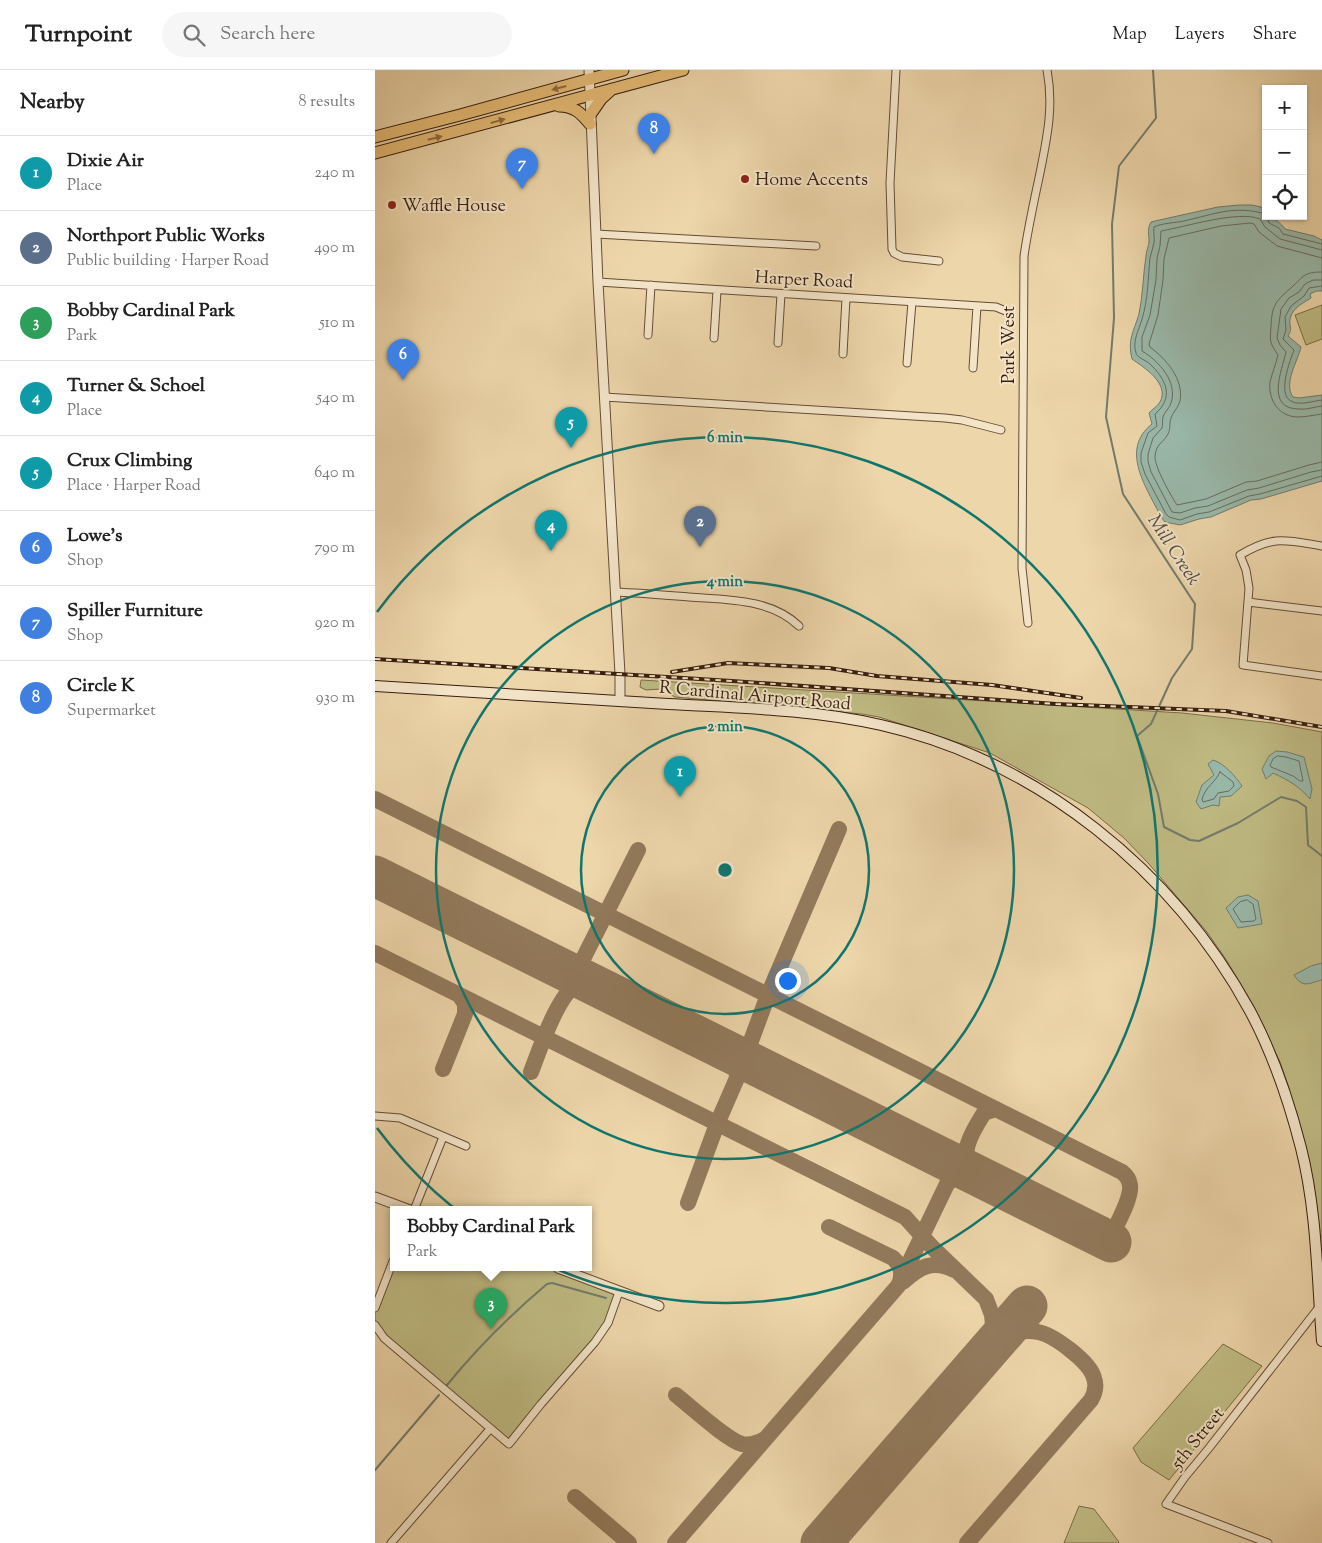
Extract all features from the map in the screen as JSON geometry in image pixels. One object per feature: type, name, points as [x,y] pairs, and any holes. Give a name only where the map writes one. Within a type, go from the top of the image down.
[{"type":"highway","points":[[375,153],[683,70]]},
{"type":"highway","points":[[375,137],[589,75],[613,71]]},
{"type":"highway","points":[[549,106],[564,106],[574,109],[590,120],[601,99],[611,90]]},
{"type":"main road","name":"R Cardinal Airport Road","points":[[375,686],[811,713],[856,720],[919,735],[953,747],[1020,779],[1052,797],[1112,841],[1165,892],[1200,934],[1250,1012],[1266,1046],[1286,1098],[1302,1152],[1313,1225],[1321,1307],[1322,1341]]},
{"type":"street","points":[[896,70],[889,182],[892,249],[894,253],[902,257],[939,261]]},
{"type":"street","name":"Park West","points":[[1028,623],[1022,568],[1024,276],[1028,227],[1049,125],[1051,95],[1047,70]]},
{"type":"street","points":[[589,75],[620,700]]},
{"type":"street","name":"Harper Road","points":[[596,234],[816,246]]},
{"type":"street","name":"Harper Road","points":[[598,282],[717,291],[996,307],[1008,312]]},
{"type":"street","points":[[648,336],[651,285]]},
{"type":"street","points":[[714,338],[717,291]]},
{"type":"street","points":[[778,343],[781,294]]},
{"type":"street","points":[[843,354],[846,298]]},
{"type":"street","points":[[907,363],[911,302]]},
{"type":"street","points":[[973,368],[977,306]]},
{"type":"street","points":[[604,397],[945,418],[1001,430]]},
{"type":"street","points":[[1322,546],[1273,540],[1240,555],[1249,579],[1243,665],[1322,676]]},
{"type":"street","points":[[615,592],[745,602],[788,616],[799,626]]},
{"type":"street","points":[[1248,602],[1322,611]]},
{"type":"street","points":[[375,1116],[400,1118],[466,1146]]},
{"type":"street","points":[[416,1206],[443,1137]]},
{"type":"street","points":[[375,1197],[399,1206]]},
{"type":"street","points":[[375,1308],[390,1269]]},
{"type":"street","points":[[566,1271],[659,1306]]},
{"type":"street","points":[[375,1325],[384,1338],[509,1444],[595,1342],[607,1323],[619,1292]]},
{"type":"street","name":"5th Street","points":[[1267,1543],[1165,1504],[1185,1476],[1321,1307]]},
{"type":"street","points":[[391,1543],[490,1429]]},
{"type":"shaded area","points":[[1322,305],[1322,339],[1306,345],[1295,315]]},
{"type":"shaded area","points":[[641,680],[1182,713],[1273,723],[1322,732],[1322,1297],[1303,1141],[1280,1062],[1253,1005],[1207,932],[1149,864],[1124,838],[1088,808],[990,753],[879,717],[675,697],[660,689],[646,690],[640,687]]},
{"type":"shaded area","points":[[392,1271],[566,1271],[619,1292],[608,1323],[509,1444],[375,1325],[375,1308]]},
{"type":"shaded area","points":[[1223,1344],[1262,1366],[1169,1480],[1141,1462],[1133,1448]]},
{"type":"shaded area","points":[[1079,1506],[1094,1509],[1119,1542],[1064,1543]]},
{"type":"water","points":[[1252,205],[1261,207],[1262,220],[1276,220],[1285,229],[1314,236],[1322,240],[1322,291],[1310,294],[1311,298],[1299,305],[1293,312],[1288,336],[1301,347],[1290,379],[1290,391],[1293,397],[1322,395],[1322,481],[1261,499],[1251,500],[1211,517],[1180,525],[1165,522],[1161,517],[1143,482],[1139,469],[1138,445],[1142,434],[1152,424],[1149,413],[1160,402],[1162,395],[1161,388],[1154,376],[1132,359],[1130,346],[1139,314],[1151,222],[1218,207]]},
{"type":"water","points":[[1276,751],[1304,757],[1312,789],[1310,799],[1302,790],[1273,773],[1266,779],[1262,769],[1269,756]]},
{"type":"water","points":[[1213,760],[1225,767],[1242,786],[1231,796],[1220,797],[1219,806],[1213,805],[1201,809],[1196,802],[1202,785],[1214,775],[1208,764]]},
{"type":"water","points":[[1248,895],[1258,901],[1262,924],[1238,928],[1226,908],[1238,897]]},
{"type":"water","points":[[1322,963],[1322,980],[1303,984],[1294,975],[1311,966]]},
{"type":"waterway","name":"Mill Creek","points":[[1153,70],[1156,118],[1119,166],[1112,224],[1114,318],[1106,417],[1123,494],[1195,604],[1192,649],[1172,678],[1151,724],[1137,736],[1158,794],[1164,827],[1190,840],[1199,841],[1238,823],[1281,797],[1297,801],[1306,807],[1308,845],[1322,856]]},
{"type":"waterway","points":[[447,1385],[494,1332],[547,1284],[552,1283],[606,1298]]},
{"type":"waterway","points":[[375,1470],[439,1395]]},
{"type":"taxiway","points":[[375,799],[1122,1172],[1129,1180],[1130,1191],[1126,1205],[1109,1240]]},
{"type":"taxiway","points":[[761,1068],[752,1056],[750,1049],[751,1041],[768,995],[839,829]]},
{"type":"taxiway","points":[[560,967],[578,963],[583,959],[638,850]]},
{"type":"taxiway","points":[[375,953],[905,1217],[932,1247],[986,1299],[992,1315],[993,1325],[991,1337],[984,1355]]},
{"type":"taxiway","points":[[531,1072],[556,1011],[570,990],[577,984],[593,984]]},
{"type":"taxiway","points":[[443,1069],[465,1014],[465,1004],[460,996]]},
{"type":"taxiway","points":[[688,1203],[717,1124],[737,1078],[736,1061],[724,1049]]},
{"type":"taxiway","points":[[973,1173],[966,1159],[968,1143],[984,1113],[996,1109]]},
{"type":"taxiway","points":[[939,1156],[955,1156],[967,1147]]},
{"type":"taxiway","points":[[675,1543],[898,1286],[947,1184],[957,1174],[973,1173]]},
{"type":"taxiway","points":[[829,1227],[893,1258],[900,1268],[900,1282]]},
{"type":"taxiway","points":[[903,1282],[915,1272],[927,1266],[939,1265],[954,1270]]},
{"type":"taxiway","points":[[967,1543],[1091,1400],[1095,1389],[1094,1378],[1086,1364],[1071,1350],[1053,1338],[1038,1332],[1028,1331],[1000,1336]]},
{"type":"taxiway","points":[[676,1395],[718,1430],[735,1441],[748,1445],[765,1439]]},
{"type":"taxiway","points":[[575,1497],[629,1543]]},
{"type":"runway","points":[[375,876],[1111,1242]]},
{"type":"runway","points":[[821,1543],[1027,1306]]},
{"type":"railway","points":[[375,659],[732,681],[1056,704],[1226,711],[1322,727]]},
{"type":"railway","points":[[672,672],[728,663],[829,668],[877,676],[992,685],[1081,698]]},
{"type":"place","name":"Circle K","points":[[654,154]]},
{"type":"place","name":"Home Accents","points":[[745,179]]},
{"type":"place","name":"Spiller Furniture","points":[[522,189]]},
{"type":"place","name":"Waffle House","points":[[392,205]]},
{"type":"place","name":"Lowe's","points":[[403,380]]},
{"type":"place","name":"Crux Climbing","points":[[571,448]]},
{"type":"place","name":"Northport Public Works","points":[[700,547]]},
{"type":"place","name":"Turner & Schoel","points":[[551,551]]},
{"type":"place","name":"Dixie Air","points":[[680,797]]},
{"type":"place","name":"Bobby Cardinal Park","points":[[491,1329]]}]
